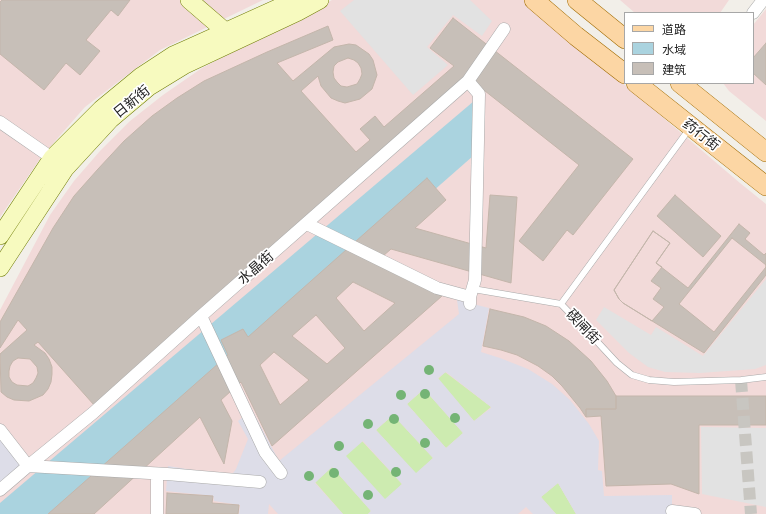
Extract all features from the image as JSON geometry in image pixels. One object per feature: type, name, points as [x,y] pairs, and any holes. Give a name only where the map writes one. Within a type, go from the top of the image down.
[{"type":"main road","points":[[534,0],[576,36],[624,73]]},
{"type":"main road","points":[[577,0],[624,38]]},
{"type":"main road","name":"药行街","points":[[637,84],[766,186]]},
{"type":"main road","name":"药行街","points":[[689,86],[766,152]]},
{"type":"street","points":[[189,0],[225,31]]},
{"type":"street","name":"日新街","points":[[0,236],[52,158],[101,109],[141,76],[173,56],[295,0]]},
{"type":"street","name":"日新街","points":[[0,268],[64,169],[111,119],[143,92],[185,65],[298,12],[320,0]]},
{"type":"street","points":[[754,12],[763,0]]},
{"type":"street","name":"水晶街","points":[[0,490],[203,321],[307,224],[468,81],[504,29]]},
{"type":"street","points":[[307,224],[437,288],[471,296],[475,280],[479,94],[468,81]]},
{"type":"street","points":[[0,122],[52,158]]},
{"type":"street","points":[[203,321],[265,452],[281,473]]},
{"type":"street","points":[[0,430],[28,466],[260,482]]},
{"type":"street","points":[[157,474],[157,514]]},
{"type":"street","points":[[672,511],[695,514]]},
{"type":"lane","name":"碶闸街","points":[[690,126],[561,304],[617,363],[632,375],[649,380],[674,382],[741,380],[766,377]]},
{"type":"lane","points":[[471,296],[561,304]]},
{"type":"shaded area","points":[[0,0],[263,0],[160,50],[85,107],[42,156],[0,217]]},
{"type":"shaded area","points":[[332,0],[525,0],[766,204],[766,514],[0,514],[0,310],[50,215],[74,181],[100,151],[130,121],[163,95],[202,68]]},
{"type":"shaded area","points":[[354,0],[470,0],[492,21],[482,36],[453,15],[427,47],[448,65],[413,95],[340,11]]},
{"type":"shaded area","points":[[620,0],[729,0],[721,12],[634,12]]},
{"type":"shaded area","points":[[766,9],[766,121],[729,91],[724,84],[754,84],[754,24]]},
{"type":"shaded area","points":[[766,279],[766,365],[755,369],[700,373],[665,372],[648,367],[629,353],[596,320],[604,307],[651,335],[656,327],[703,356]]},
{"type":"shaded area","points":[[457,300],[489,308],[481,352],[528,369],[552,384],[570,400],[589,424],[599,441],[598,470],[602,471],[604,496],[672,495],[672,514],[576,514],[558,483],[541,497],[556,514],[533,514],[526,507],[518,514],[368,514],[371,511],[332,467],[315,483],[343,514],[278,514],[269,504],[268,514],[239,514],[240,505],[214,501],[213,496],[166,491],[168,466],[231,476],[236,469],[248,439],[238,421],[252,410],[279,461],[459,314]],"holes":[[[446,372],[491,408],[474,421],[438,378]],[[424,389],[463,433],[446,448],[407,404]],[[393,415],[433,458],[416,473],[376,430]],[[363,441],[402,484],[385,499],[346,456]]]},
{"type":"shaded area","points":[[701,427],[766,428],[766,507],[702,494]]},
{"type":"shaded area","points":[[0,430],[28,466],[0,490]]},
{"type":"green space","points":[[445,372],[491,407],[474,421],[438,379]]},
{"type":"green space","points":[[424,389],[463,433],[446,448],[407,404]]},
{"type":"green space","points":[[393,415],[433,458],[416,474],[376,430]]},
{"type":"green space","points":[[362,441],[402,484],[385,500],[345,456]]},
{"type":"green space","points":[[332,467],[371,511],[368,514],[343,514],[315,482]]},
{"type":"green space","points":[[558,483],[576,514],[556,514],[541,497]]},
{"type":"water","points":[[474,101],[473,156],[65,514],[0,514],[0,503]]},
{"type":"building","points":[[2,0],[130,0],[118,16],[111,10],[86,40],[100,51],[80,75],[66,63],[44,90],[0,54],[0,2]]},
{"type":"building","points":[[453,18],[633,159],[573,235],[567,230],[543,261],[519,241],[579,165],[466,76],[94,405],[38,342],[34,345],[45,353],[52,367],[51,382],[48,389],[43,395],[29,401],[14,400],[1,392],[0,354],[27,330],[18,320],[0,348],[0,322],[53,228],[74,196],[124,141],[152,116],[204,81],[328,26],[333,40],[277,63],[293,81],[334,47],[349,44],[356,45],[369,54],[373,60],[377,75],[372,89],[360,99],[345,103],[331,98],[321,86],[318,76],[301,91],[356,152],[370,140],[360,129],[375,116],[384,127],[454,66],[430,48]],"holes":[[[348,58],[358,63],[362,74],[357,84],[347,87],[341,86],[337,82],[334,78],[333,72],[334,66],[338,62]],[[18,358],[30,359],[37,367],[38,373],[36,378],[33,383],[28,386],[17,385],[12,382],[9,377],[10,366],[13,361]]]},
{"type":"building","points":[[766,43],[766,85],[754,74],[754,57]]},
{"type":"building","points":[[427,178],[446,200],[415,228],[486,248],[490,195],[517,197],[511,283],[391,249],[375,263],[442,296],[272,446],[241,382],[221,400],[232,421],[224,464],[200,417],[94,514],[48,514],[228,355],[221,340],[243,329],[248,337]],"holes":[[[353,282],[395,303],[364,331],[336,298]],[[316,315],[345,348],[327,364],[292,336]],[[274,352],[309,380],[280,405],[260,365]]]},
{"type":"building","points":[[675,195],[721,236],[703,257],[657,216]]},
{"type":"building","points":[[739,224],[750,233],[745,239],[764,255],[766,253],[766,275],[704,353],[623,303],[619,299],[614,290],[653,231],[670,243],[656,263],[688,288]]},
{"type":"building","points":[[653,231],[670,243],[656,263],[662,267],[651,281],[661,288],[653,299],[664,307],[652,321],[623,303],[614,290]]},
{"type":"building","points":[[732,238],[766,265],[766,267],[714,332],[679,304]]},
{"type":"building","points":[[490,309],[524,317],[546,326],[569,341],[591,361],[607,381],[616,396],[616,409],[586,409],[586,417],[562,386],[552,376],[538,366],[517,355],[483,346]]},
{"type":"building","points":[[616,396],[766,396],[766,425],[699,425],[699,494],[671,484],[606,486],[601,416],[586,417],[586,409],[616,409]]},
{"type":"building","points":[[167,493],[213,496],[212,503],[239,505],[238,514],[166,514]]},
{"type":"tunnel","points":[[741,380],[751,514]]}]
